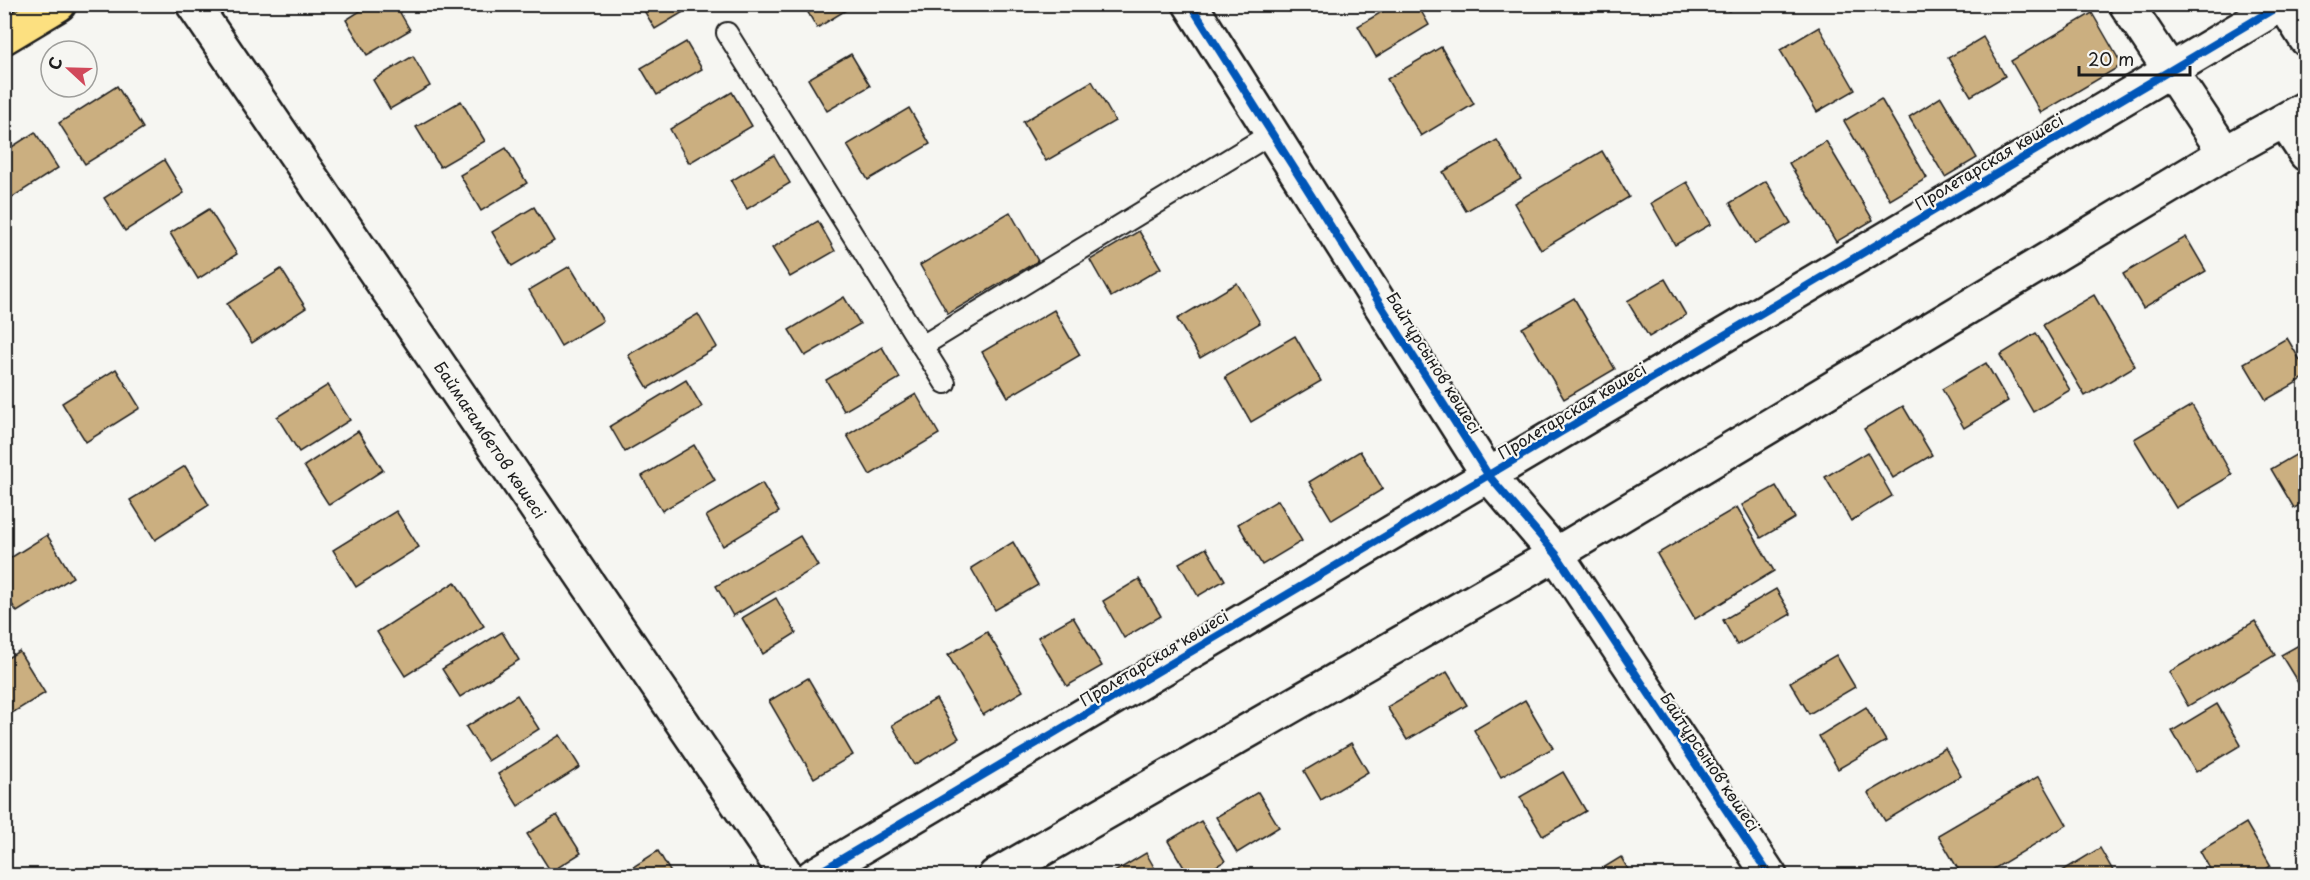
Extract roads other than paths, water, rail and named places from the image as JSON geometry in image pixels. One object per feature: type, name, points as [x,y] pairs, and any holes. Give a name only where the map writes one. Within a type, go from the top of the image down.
[{"type":"main road","points":[[4,37],[59,4]]},
{"type":"street","name":"Баймағамбетов көшесі","points":[[193,4],[787,876]]},
{"type":"street","name":"Байтұрсынов көшесі","points":[[1190,4],[1489,476],[1556,554],[1770,876]]},
{"type":"street","points":[[2126,4],[2225,153]]},
{"type":"street","points":[[2283,4],[2306,39]]},
{"type":"street","name":"Пролетарская көшесі","points":[[813,876],[2283,4]]},
{"type":"street","points":[[995,876],[1556,554],[2225,153],[2295,115],[2306,154]]},
{"type":"lane","points":[[727,33],[945,383]]},
{"type":"lane","points":[[922,346],[1272,133]]}]
